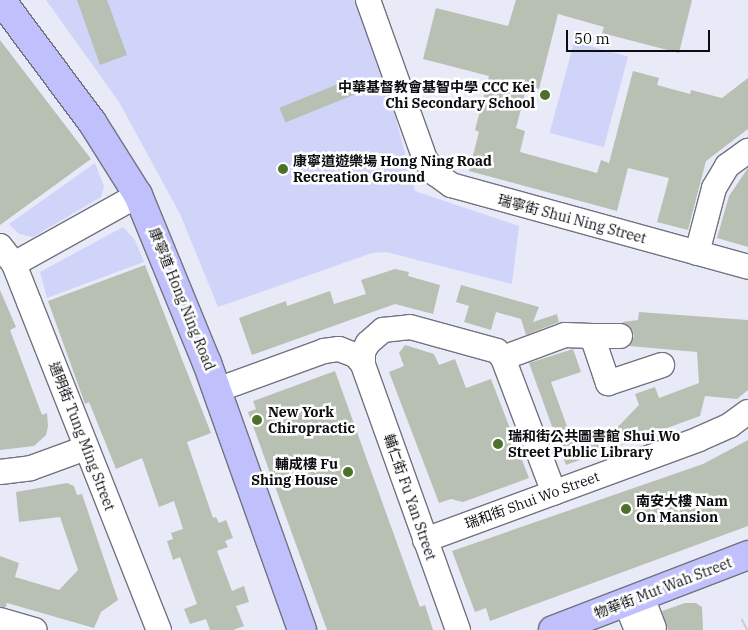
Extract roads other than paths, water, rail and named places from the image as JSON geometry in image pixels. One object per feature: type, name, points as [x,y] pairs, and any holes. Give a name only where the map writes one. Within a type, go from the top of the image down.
[{"type":"main road","name":"康寧道 Hong Ning Road","points":[[1,0],[92,122],[138,196],[160,242],[217,390],[302,630]]},
{"type":"main road","name":"物華街 Mut Wah Street","points":[[553,630],[748,555]]},
{"type":"street","name":"瑞寧街 Shui Ning Street","points":[[368,0],[421,151],[436,174],[468,191],[748,267]]},
{"type":"street","points":[[697,253],[714,188],[727,166],[748,151]]},
{"type":"street","points":[[7,255],[138,196]]},
{"type":"street","name":"通明街 Tung Ming Street","points":[[7,255],[159,630]]},
{"type":"street","points":[[363,364],[363,352],[368,342],[394,326],[410,327],[496,351],[503,358],[554,493]]},
{"type":"street","points":[[503,358],[566,336],[620,336]]},
{"type":"street","points":[[592,336],[608,383],[662,365]]},
{"type":"street","points":[[217,390],[324,351],[339,349],[355,355],[363,364]]},
{"type":"street","name":"輔仁街 Fu Yan Street","points":[[363,364],[458,630]]},
{"type":"street","name":"瑞和街 Shui Wo Street","points":[[425,540],[699,439],[730,424],[748,412]]},
{"type":"street","points":[[0,472],[31,468],[86,448]]},
{"type":"street","points":[[138,630],[143,623],[146,598]]},
{"type":"street","points":[[634,600],[645,629]]},
{"type":"street","points":[[0,620],[35,630]]},
{"type":"place","name":"中華基督教會基智中學 CCC Kei Chi Secondary School","points":[[545,95]]},
{"type":"place","name":"康寧道遊樂場 Hong Ning Road Recreation Ground","points":[[283,169]]},
{"type":"place","name":"New York Chiropractic","points":[[257,420]]},
{"type":"place","name":"瑞和街公共圖書館 Shui Wo Street Public Library","points":[[498,444]]},
{"type":"place","name":"輔成樓 Fu Shing House","points":[[348,472]]},
{"type":"place","name":"南安大樓 Nam On Mansion","points":[[626,509]]}]
